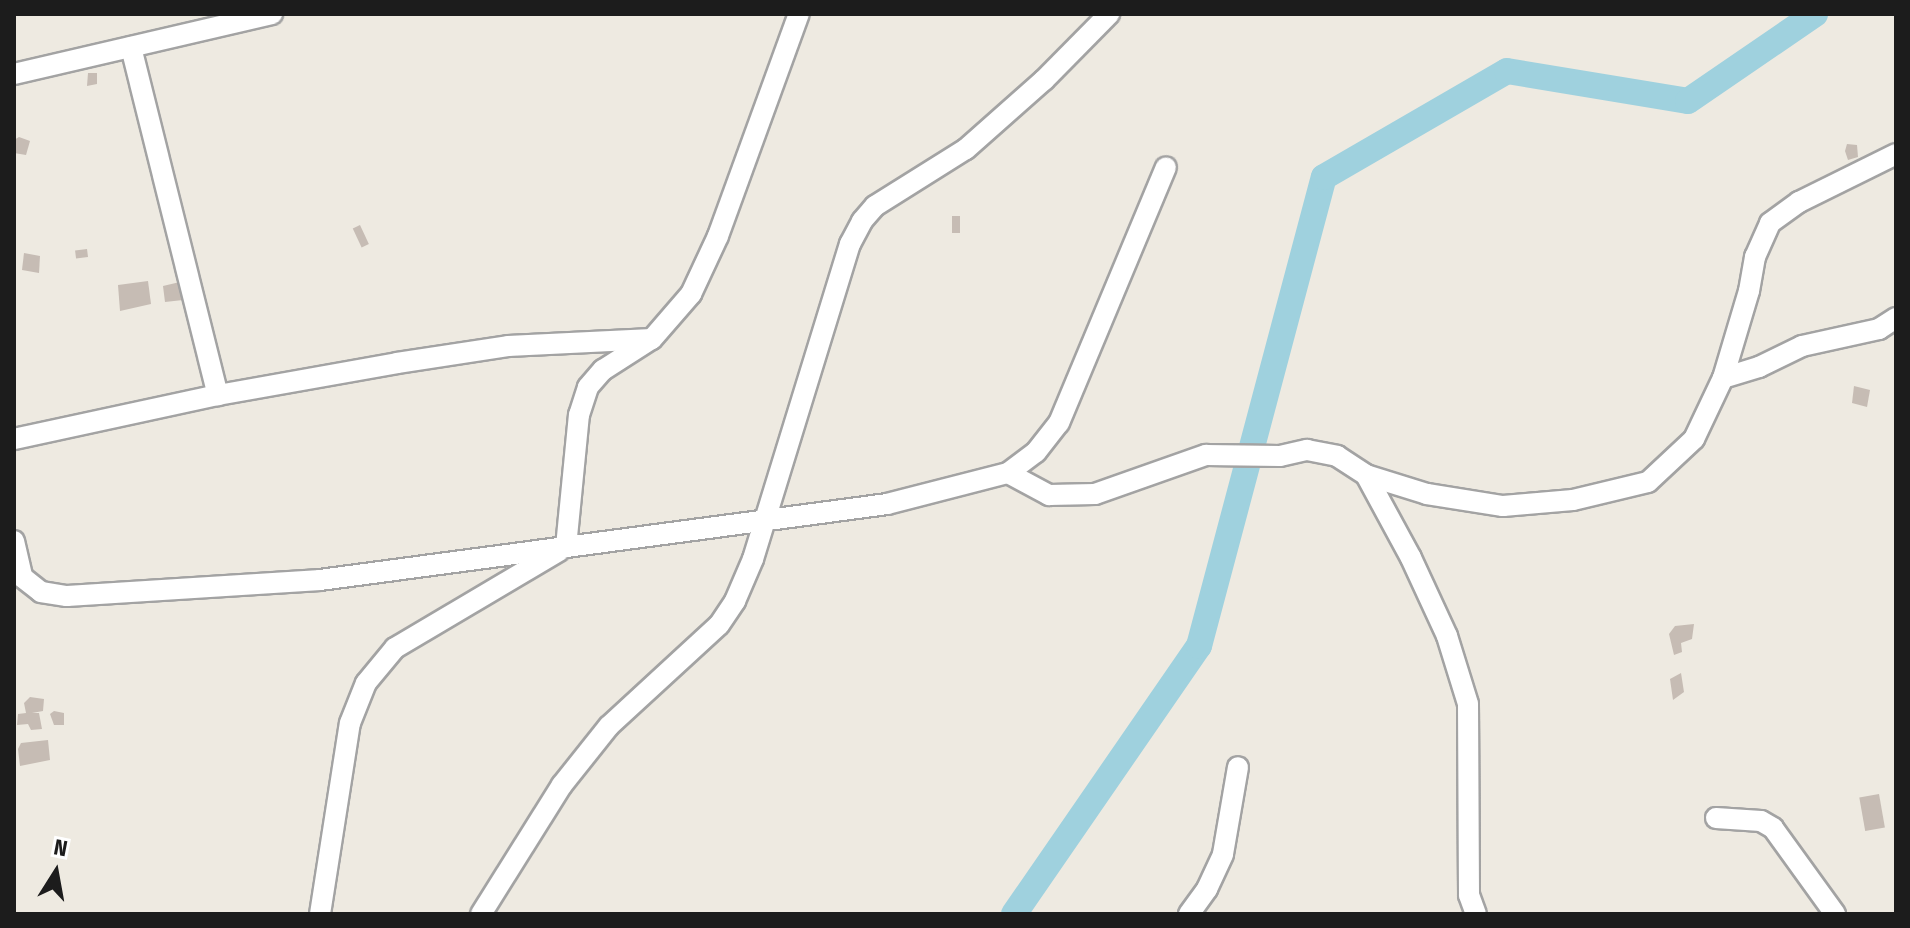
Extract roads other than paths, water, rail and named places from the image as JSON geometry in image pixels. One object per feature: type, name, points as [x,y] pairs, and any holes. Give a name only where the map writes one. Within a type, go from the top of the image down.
[{"type":"street","points":[[14,74],[272,14]]},
{"type":"street","points":[[566,547],[579,415],[588,387],[603,370],[652,339],[691,294],[718,236],[799,14]]},
{"type":"street","points":[[481,914],[562,785],[609,726],[719,625],[735,601],[753,559],[850,244],[862,221],[875,206],[966,149],[1044,80],[1109,14]]},
{"type":"street","points":[[131,47],[218,395]]},
{"type":"street","points":[[1008,473],[1049,495],[1095,494],[1206,455],[1280,456],[1307,450],[1337,456],[1366,475],[1427,494],[1503,506],[1573,500],[1648,482],[1694,439],[1723,378],[1749,291],[1755,257],[1770,223],[1799,202],[1896,154]]},
{"type":"street","points":[[14,541],[22,577],[41,592],[67,596],[320,580],[887,504],[1008,473],[1036,452],[1059,423],[1166,167]]},
{"type":"street","points":[[1723,378],[1759,367],[1802,346],[1879,329],[1896,318]]},
{"type":"street","points":[[14,439],[218,395],[508,346],[652,339]]},
{"type":"street","points":[[1366,475],[1411,558],[1447,636],[1468,704],[1469,895],[1476,914]]},
{"type":"street","points":[[320,914],[350,723],[366,683],[395,648],[566,547]]},
{"type":"street","points":[[1189,914],[1207,889],[1223,854],[1238,767]]},
{"type":"street","points":[[1716,818],[1761,821],[1773,828],[1835,914]]},
{"type":"waterway","points":[[1014,914],[1199,646],[1324,177],[1507,71],[1688,101],[1815,14]]}]
